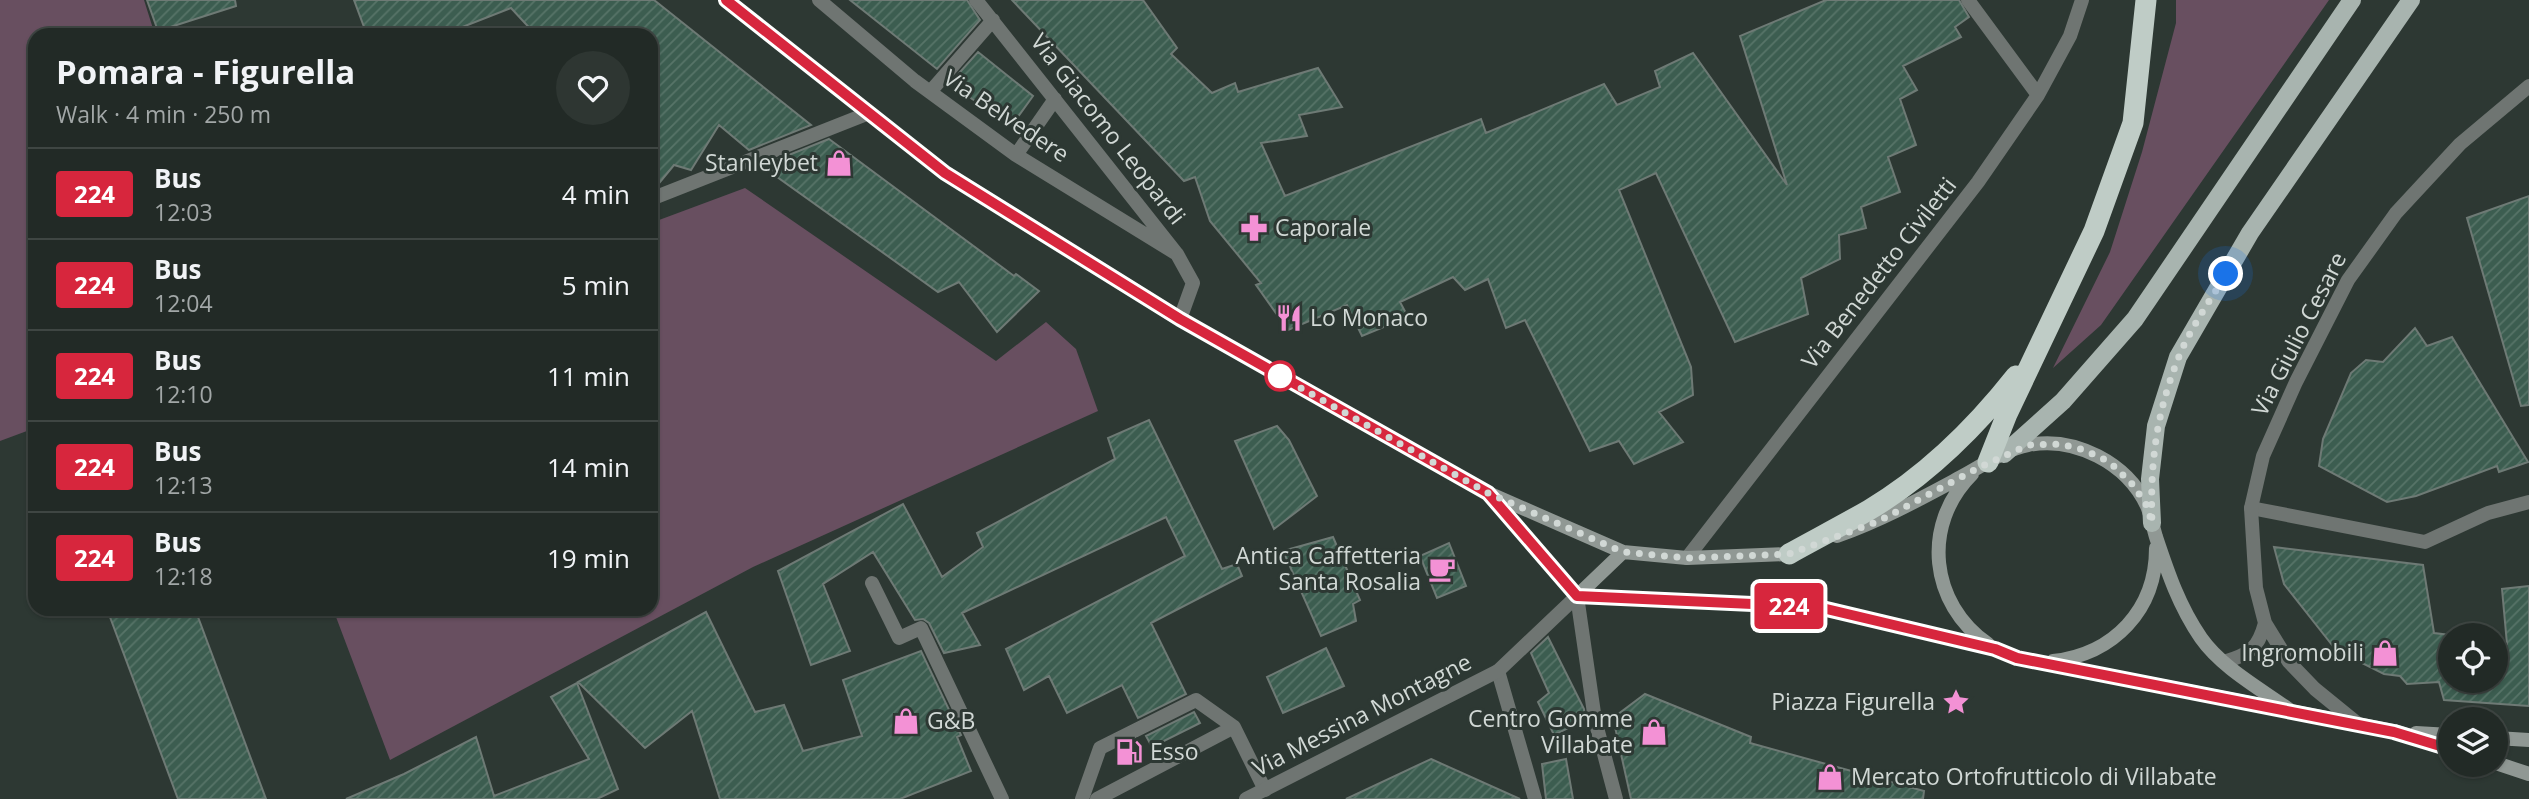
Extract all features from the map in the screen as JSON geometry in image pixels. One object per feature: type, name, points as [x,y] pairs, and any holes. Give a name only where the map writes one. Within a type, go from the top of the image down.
[{"type":"highway","points":[[1991,461],[2007,414],[2094,231],[2133,123],[2146,0]]},
{"type":"highway","points":[[1789,554],[1871,509],[1916,477],[1993,405],[2043,341]]},
{"type":"main road","points":[[726,0],[945,173],[1180,319],[1488,493],[1623,552],[1687,558],[1789,554],[1879,521],[1991,461],[2028,445],[2060,444],[2102,458],[2133,485],[2147,506],[2177,598],[2202,640],[2224,662],[2291,711]]},
{"type":"main road","points":[[1995,649],[1973,634],[1954,610],[1942,584],[1938,556],[1941,526],[1950,502],[1964,482],[2063,401],[2135,319],[2352,0]]},
{"type":"main road","points":[[2017,658],[2044,662],[2074,658],[2100,648],[2122,632],[2146,600],[2156,566],[2150,479],[2156,426],[2178,357],[2250,233],[2411,0]]},
{"type":"main road","points":[[2343,96],[2424,0]]},
{"type":"main road","points":[[1488,493],[1577,596],[1818,607],[1995,649],[2017,658],[2358,724],[2438,745]]},
{"type":"main road","points":[[1577,596],[1623,552]]},
{"type":"main road","points":[[2394,732],[2438,734]]},
{"type":"main road","points":[[2508,739],[2529,740]]},
{"type":"main road","points":[[2508,767],[2529,774]]},
{"type":"street","name":"Via Belvedere","points":[[820,0],[930,92],[1016,155],[1177,254]]},
{"type":"street","name":"Via Giacomo Leopardi","points":[[976,0],[1177,254],[1193,283],[1180,319]]},
{"type":"street","points":[[1968,0],[2038,95]]},
{"type":"street","name":"Via Benedetto Civiletti","points":[[1687,558],[1978,182],[2038,95],[2070,36],[2082,0]]},
{"type":"street","points":[[930,92],[993,20]]},
{"type":"street","name":"Via Giulio Cesare","points":[[2358,724],[2315,690],[2297,671],[2264,623],[2256,588],[2251,508],[2263,456],[2296,382],[2348,280],[2396,213],[2460,144],[2529,86]]},
{"type":"street","points":[[1016,155],[1055,99]]},
{"type":"street","points":[[658,196],[869,113]]},
{"type":"street","points":[[2251,508],[2425,542],[2488,513],[2529,502]]},
{"type":"street","points":[[872,583],[899,638],[921,628],[1002,799]]},
{"type":"street","points":[[1577,596],[1595,720],[1616,799]]},
{"type":"street","name":"Via Messina Montagne","points":[[1247,799],[1497,671],[1577,596]]},
{"type":"street","points":[[2224,662],[2246,655],[2260,640],[2264,623]]},
{"type":"street","points":[[1497,671],[1535,799]]},
{"type":"street","points":[[1083,799],[1100,748],[1196,700],[1234,727],[1265,790]]},
{"type":"street","points":[[1097,799],[1234,727]]},
{"type":"shaded area","points":[[0,0],[144,0],[153,28],[28,28],[28,431],[0,441]]},
{"type":"shaded area","points":[[2176,0],[2329,0],[2101,325],[2053,368],[2110,252],[2142,152],[2176,23]]},
{"type":"shaded area","points":[[745,188],[996,361],[1046,322],[1076,349],[1098,411],[753,567],[390,760],[336,616],[658,616],[658,220]]},
{"type":"building","points":[[147,0],[235,0],[236,6],[167,28],[157,28]]},
{"type":"building","points":[[354,0],[654,0],[811,125],[749,150],[719,125],[691,170],[674,165],[658,185],[658,28],[530,28],[511,8],[460,28],[364,28]]},
{"type":"building","points":[[850,0],[967,0],[980,20],[937,69]]},
{"type":"building","points":[[1012,0],[1143,0],[1177,48],[1171,54],[1212,93],[1235,83],[1238,92],[1318,68],[1342,107],[1299,115],[1307,136],[1261,143],[1285,196],[1481,119],[1486,133],[1604,84],[1617,105],[1660,87],[1655,71],[1693,53],[1787,185],[1740,36],[1826,0],[1959,0],[1969,17],[1955,27],[1961,37],[1903,66],[1917,90],[1900,99],[1916,145],[1888,157],[1900,192],[1861,207],[1866,228],[1839,235],[1840,259],[1801,278],[1808,314],[1735,342],[1656,173],[1619,190],[1691,367],[1693,395],[1659,412],[1683,442],[1634,464],[1619,441],[1590,451],[1525,320],[1506,328],[1488,279],[1465,290],[1453,277],[1400,302],[1408,317],[1362,336],[1347,305],[1288,330],[1256,285],[1261,283],[1210,221],[1195,177],[1184,181]]},
{"type":"building","points":[[978,52],[1033,96],[1012,125],[957,89],[959,87],[952,81]]},
{"type":"building","points":[[829,139],[1014,276],[1016,274],[1039,291],[997,332],[959,282],[938,292],[773,174],[776,173],[766,164]]},
{"type":"building","points":[[2529,196],[2529,405],[2521,406],[2467,218]]},
{"type":"building","points":[[2415,328],[2427,346],[2452,337],[2528,462],[2499,472],[2497,466],[2416,496],[2387,502],[2319,466],[2323,439],[2351,373],[2366,360],[2383,362]]},
{"type":"building","points":[[1149,420],[1222,569],[1237,564],[1242,576],[1151,623],[1186,694],[1138,718],[1122,685],[1067,713],[1049,676],[1024,690],[1006,649],[1185,556],[1166,517],[962,613],[980,645],[944,653],[929,623],[923,619],[915,620],[873,552],[823,584],[850,651],[811,665],[778,571],[903,504],[942,577],[983,547],[977,533],[1115,459],[1108,438]]},
{"type":"building","points":[[1277,426],[1289,440],[1317,496],[1274,529],[1235,441]]},
{"type":"building","points":[[1333,537],[1360,600],[1353,604],[1356,621],[1321,636],[1283,551]]},
{"type":"building","name":"Antica Caffetteria Santa Rosalia","points":[[1449,543],[1466,586],[1437,598],[1420,556]]},
{"type":"building","points":[[2274,547],[2423,565],[2434,633],[2438,634],[2438,682],[2407,684],[2400,676],[2384,674],[2336,650],[2284,584]]},
{"type":"building","points":[[2529,586],[2529,706],[2444,700],[2442,693],[2508,693],[2508,623],[2505,623],[2502,589]]},
{"type":"building","points":[[706,612],[755,712],[784,705],[803,751],[862,736],[843,680],[921,651],[961,735],[957,737],[971,771],[900,799],[720,799],[692,711],[645,748],[578,682]]},
{"type":"building","points":[[110,616],[198,616],[266,799],[178,799]]},
{"type":"building","points":[[1548,637],[1584,709],[1585,720],[1554,735],[1538,702],[1549,693],[1531,653]]},
{"type":"building","points":[[1326,648],[1344,686],[1283,713],[1267,677]]},
{"type":"building","points":[[577,683],[618,789],[597,799],[346,799],[404,774],[476,737],[494,796],[589,759],[551,697]]},
{"type":"building","points":[[1645,694],[1751,737],[1750,743],[1924,791],[1923,799],[1631,799],[1613,718]]},
{"type":"building","points":[[1194,712],[1200,723],[1152,747],[1146,736]]},
{"type":"building","points":[[1431,759],[1520,799],[1346,799]]},
{"type":"building","points":[[1566,759],[1573,799],[1546,799],[1542,764]]},
{"type":"bus line","name":"224","points":[[726,0],[945,173],[1180,319],[1488,493],[1577,596],[1818,607],[1995,649],[2017,658],[2394,732],[2438,745]]},
{"type":"place","name":"Stanleybet","points":[[839,163]]},
{"type":"place","name":"Caporale","points":[[1254,228]]},
{"type":"place","name":"Lo Monaco","points":[[1289,318]]},
{"type":"place","name":"Antica Caffetteria Santa Rosalia","points":[[1442,569]]},
{"type":"place","name":"Ingromobili","points":[[2385,653]]},
{"type":"place","name":"Piazza Figurella","points":[[1956,702]]},
{"type":"place","name":"G&B","points":[[906,721]]},
{"type":"place","name":"Centro Gomme Villabate","points":[[1654,732]]},
{"type":"place","name":"Esso","points":[[1129,752]]},
{"type":"place","name":"Mercato Ortofrutticolo di Villabate","points":[[1830,777]]},
{"type":"route","points":[[1280,376],[1274,373],[1488,493],[1623,552],[1687,558],[1789,554],[1879,521],[2004,454],[2028,445],[2060,444],[2102,458],[2133,485],[2147,506],[2152,523],[2150,479],[2156,426],[2178,357],[2226,274]]}]
